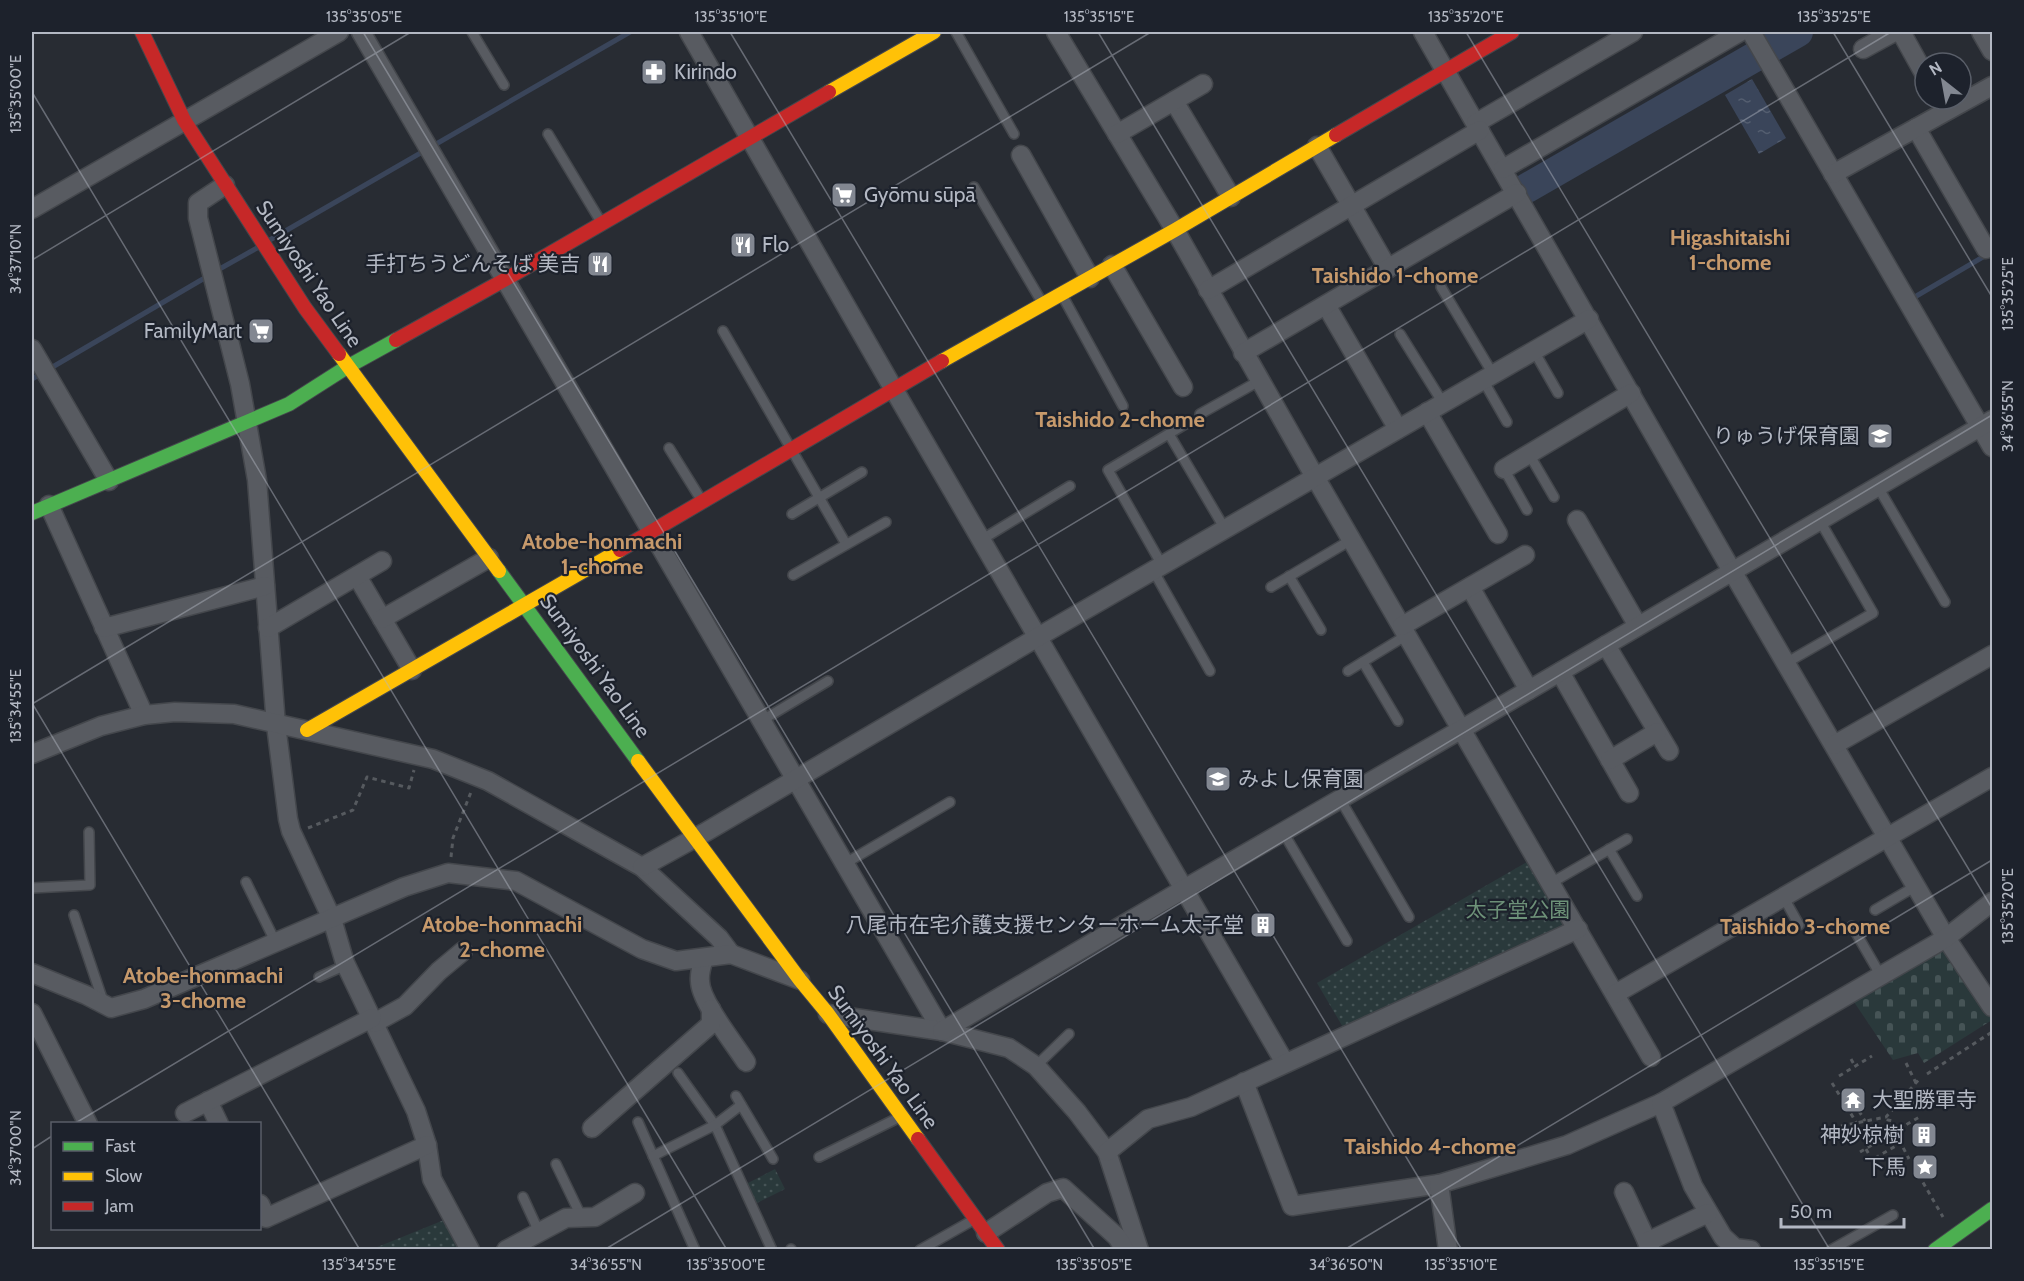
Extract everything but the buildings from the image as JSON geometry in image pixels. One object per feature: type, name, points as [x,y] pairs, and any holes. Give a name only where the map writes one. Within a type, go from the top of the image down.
[{"type":"main road","name":"Sumiyoshi Yao Line","points":[[142,32],[184,120],[305,308],[800,980],[828,1014],[998,1250]]},
{"type":"main road","points":[[32,513],[289,404],[347,367],[506,279],[934,32]]},
{"type":"main road","points":[[307,730],[651,532],[893,388],[1175,230],[1512,32]]},
{"type":"main road","points":[[1935,1250],[1992,1209]]},
{"type":"street","points":[[32,209],[339,32]]},
{"type":"street","points":[[361,32],[942,1032]]},
{"type":"street","points":[[689,32],[1285,1063]]},
{"type":"street","points":[[1056,32],[1175,230],[1314,477],[1651,1057]]},
{"type":"street","points":[[1423,32],[1732,572],[1946,938],[1992,1008]]},
{"type":"street","points":[[1208,290],[1351,206],[1633,32]]},
{"type":"street","points":[[1503,169],[1740,32]]},
{"type":"street","points":[[1751,32],[1833,174],[1987,424],[1992,447]]},
{"type":"street","points":[[1863,49],[1894,32]]},
{"type":"street","points":[[1901,32],[1913,54]]},
{"type":"street","points":[[1981,32],[1992,51]]},
{"type":"street","points":[[1117,134],[1203,84]]},
{"type":"street","points":[[1973,93],[1992,86]]},
{"type":"street","points":[[1174,101],[1231,197]]},
{"type":"street","points":[[1833,174],[1916,129],[1936,111]]},
{"type":"street","points":[[1916,129],[1986,249]]},
{"type":"street","points":[[1317,146],[1388,268]]},
{"type":"street","points":[[1021,154],[1090,278]]},
{"type":"street","points":[[225,185],[198,203],[198,218],[240,384],[256,480],[276,725],[288,819],[332,919],[346,965],[416,1111],[427,1145],[432,1179],[470,1250]]},
{"type":"street","points":[[1243,353],[1517,193]]},
{"type":"street","points":[[1112,265],[1183,387]]},
{"type":"street","points":[[1326,305],[1398,429]]},
{"type":"street","points":[[642,867],[796,780],[1038,637],[1589,319]]},
{"type":"street","points":[[35,355],[109,481]]},
{"type":"street","points":[[1504,469],[1631,393]]},
{"type":"street","points":[[1427,412],[1498,534]]},
{"type":"street","points":[[942,1032],[1184,888],[1987,424]]},
{"type":"street","points":[[50,505],[144,715]]},
{"type":"street","points":[[1577,520],[1638,626]]},
{"type":"street","points":[[1405,631],[1470,587],[1525,555]]},
{"type":"street","points":[[382,619],[489,558]]},
{"type":"street","points":[[268,628],[382,561]]},
{"type":"street","points":[[357,576],[411,670]]},
{"type":"street","points":[[104,628],[265,586]]},
{"type":"street","points":[[1470,587],[1530,690]]},
{"type":"street","points":[[1606,645],[1669,751]]},
{"type":"street","points":[[1834,745],[1992,655]]},
{"type":"street","points":[[1560,672],[1629,793]]},
{"type":"street","points":[[32,754],[101,726],[144,715],[175,712],[234,714],[433,759],[477,777],[642,867],[719,938],[731,954]]},
{"type":"street","points":[[1610,760],[1658,732]]},
{"type":"street","points":[[1615,994],[1992,777]]},
{"type":"street","points":[[32,973],[111,1008],[144,999],[404,887],[448,873],[516,881],[642,949],[676,961],[731,954],[800,980]]},
{"type":"street","points":[[1244,1082],[1292,1206],[1438,1184],[1567,1145],[1661,1103],[1946,938],[1992,902]]},
{"type":"street","points":[[1107,1152],[1148,1119],[1191,1107],[1578,929]]},
{"type":"street","points":[[185,1113],[405,1006],[439,971],[463,951]]},
{"type":"street","points":[[704,958],[699,979],[700,986],[711,1010],[746,1062]]},
{"type":"street","points":[[592,1128],[711,1024],[711,1010]]},
{"type":"street","points":[[32,1013],[87,1122]]},
{"type":"street","points":[[828,1014],[942,1032],[1008,1048],[1036,1066],[1077,1112],[1107,1152],[1139,1250]]},
{"type":"street","points":[[208,1101],[218,1122]]},
{"type":"street","points":[[1661,1103],[1693,1186],[1723,1237],[1735,1248],[1750,1250]]},
{"type":"street","points":[[261,1206],[266,1218],[427,1145]]},
{"type":"street","points":[[1438,1184],[1449,1250]]},
{"type":"street","points":[[981,1226],[1047,1193],[1063,1188],[1117,1237],[1125,1250]]},
{"type":"street","points":[[1624,1192],[1649,1246],[1708,1212]]},
{"type":"street","points":[[506,1250],[566,1218],[595,1217],[635,1193]]},
{"type":"lane","points":[[472,32],[504,85]]},
{"type":"lane","points":[[956,32],[1014,134]]},
{"type":"lane","points":[[548,134],[602,224]]},
{"type":"lane","points":[[974,187],[1043,304]]},
{"type":"lane","points":[[1441,286],[1488,377],[1507,422]]},
{"type":"lane","points":[[1062,294],[1123,406]]},
{"type":"lane","points":[[723,331],[846,544]]},
{"type":"lane","points":[[1400,334],[1443,403]]},
{"type":"lane","points":[[1534,351],[1558,393]]},
{"type":"lane","points":[[1200,414],[1259,381]]},
{"type":"lane","points":[[1187,423],[1108,470],[1210,671]]},
{"type":"lane","points":[[1169,434],[1225,529]]},
{"type":"lane","points":[[669,448],[702,501]]},
{"type":"lane","points":[[1529,454],[1554,497]]},
{"type":"lane","points":[[1504,469],[1527,510]]},
{"type":"lane","points":[[792,514],[862,472]]},
{"type":"lane","points":[[981,540],[1070,486]]},
{"type":"lane","points":[[1878,487],[1945,602]]},
{"type":"lane","points":[[1786,663],[1873,613],[1820,520]]},
{"type":"lane","points":[[793,575],[886,522]]},
{"type":"lane","points":[[1271,587],[1351,540]]},
{"type":"lane","points":[[1289,576],[1321,630]]},
{"type":"lane","points":[[1348,670],[1363,662],[1405,631]]},
{"type":"lane","points":[[1363,662],[1398,721]]},
{"type":"lane","points":[[761,721],[828,681]]},
{"type":"lane","points":[[1340,799],[1409,917]]},
{"type":"lane","points":[[844,864],[950,802]]},
{"type":"lane","points":[[32,888],[90,885],[89,832]]},
{"type":"lane","points":[[1282,832],[1347,941]]},
{"type":"lane","points":[[1551,883],[1627,839]]},
{"type":"lane","points":[[1610,849],[1637,896]]},
{"type":"lane","points":[[246,882],[276,943]]},
{"type":"lane","points":[[1875,910],[1916,886]]},
{"type":"lane","points":[[1784,898],[1799,925]]},
{"type":"lane","points":[[74,915],[104,1004]]},
{"type":"lane","points":[[1852,926],[1881,976]]},
{"type":"lane","points":[[319,977],[346,965]]},
{"type":"lane","points":[[1036,1066],[1070,1034]]},
{"type":"lane","points":[[678,1073],[715,1125],[772,1250]]},
{"type":"lane","points":[[736,1096],[773,1159]]},
{"type":"lane","points":[[653,1156],[715,1125],[741,1106]]},
{"type":"lane","points":[[819,1157],[901,1116]]},
{"type":"lane","points":[[638,1122],[695,1250]]},
{"type":"lane","points":[[556,1164],[582,1218]]},
{"type":"lane","points":[[523,1197],[539,1232]]},
{"type":"lane","points":[[1831,1250],[1893,1215]]},
{"type":"lane","points":[[920,1250],[981,1226]]},
{"type":"path","points":[[293,834],[353,810],[367,777],[409,789],[418,756]]},
{"type":"path","points":[[448,873],[453,838],[477,777]]},
{"type":"path","points":[[1927,1074],[1992,1032]]},
{"type":"path","points":[[1839,1076],[1872,1056]]},
{"type":"path","points":[[1851,1059],[1855,1066]]},
{"type":"path","points":[[1906,1063],[1916,1083]]},
{"type":"path","points":[[1887,1119],[1921,1077]]},
{"type":"path","points":[[1833,1083],[1856,1123]]},
{"type":"path","points":[[1895,1107],[1914,1102]]},
{"type":"path","points":[[1859,1111],[1865,1121]]},
{"type":"path","points":[[1882,1111],[1887,1119],[1887,1125],[1892,1126],[1909,1159]]},
{"type":"path","points":[[1860,1152],[1921,1116]]},
{"type":"path","points":[[1841,1126],[1887,1119]]},
{"type":"path","points":[[1875,1158],[1900,1140]]},
{"type":"path","points":[[1866,1149],[1870,1156]]},
{"type":"path","points":[[1882,1154],[1885,1159]]},
{"type":"path","points":[[1914,1167],[1944,1219]]},
{"type":"green space","name":"太子堂公園","points":[[1532,859],[1566,917],[1564,930],[1344,1029],[1317,983]]},
{"type":"green space","points":[[1938,948],[1947,953],[1992,1020],[1924,1063],[1918,1053],[1893,1060],[1852,999]]},
{"type":"green space","points":[[775,1169],[785,1189],[757,1203],[746,1184]]},
{"type":"green space","points":[[444,1220],[461,1249],[370,1250]]},
{"type":"water","points":[[1752,79],[1786,138],[1759,154],[1725,95]]},
{"type":"waterway","points":[[268,241],[630,32]]},
{"type":"waterway","points":[[1527,188],[1798,32]]},
{"type":"waterway","points":[[216,271],[257,248]]},
{"type":"waterway","points":[[1913,298],[1988,254]]},
{"type":"waterway","points":[[32,379],[208,276]]},
{"type":"traffic: fast","points":[[32,513],[289,404],[347,367],[396,340]]},
{"type":"traffic: fast","points":[[499,571],[638,761]]},
{"type":"traffic: fast","points":[[1935,1250],[1992,1209]]},
{"type":"traffic: slow","points":[[829,92],[934,32]]},
{"type":"traffic: slow","points":[[942,361],[1175,230],[1336,135]]},
{"type":"traffic: slow","points":[[339,354],[499,571]]},
{"type":"traffic: slow","points":[[307,730],[620,550]]},
{"type":"traffic: slow","points":[[638,761],[800,980],[828,1014],[918,1139]]},
{"type":"traffic: jam","points":[[142,32],[184,120],[305,308],[339,354]]},
{"type":"traffic: jam","points":[[1336,135],[1512,32]]},
{"type":"traffic: jam","points":[[396,340],[829,92]]},
{"type":"traffic: jam","points":[[620,550],[942,361]]},
{"type":"traffic: jam","points":[[918,1139],[998,1250]]},
{"type":"place","name":"Kirindo","points":[[654,72]]},
{"type":"place","name":"Gyōmu sūpā","points":[[844,195]]},
{"type":"place","name":"Flo","points":[[743,245]]},
{"type":"place","name":"手打ちうどんそば 美吉","points":[[600,264]]},
{"type":"place","name":"FamilyMart","points":[[261,331]]},
{"type":"place","name":"りゅうげ保育園","points":[[1880,436]]},
{"type":"place","name":"みよし保育園","points":[[1218,779]]},
{"type":"place","name":"八尾市在宅介護支援センターホーム太子堂","points":[[1263,925]]},
{"type":"place","name":"大聖勝軍寺","points":[[1853,1100]]},
{"type":"place","name":"神妙椋樹","points":[[1924,1135]]},
{"type":"place","name":"下馬","points":[[1925,1167]]},
{"type":"district","name":"Higashitaishi 1-chome","points":[[1730,250]]},
{"type":"district","name":"Taishido 1-chome","points":[[1395,275]]},
{"type":"district","name":"Taishido 2-chome","points":[[1120,419]]},
{"type":"district","name":"Atobe-honmachi 1-chome","points":[[602,554]]},
{"type":"district","name":"Taishido 3-chome","points":[[1805,926]]},
{"type":"district","name":"Atobe-honmachi 2-chome","points":[[502,936]]},
{"type":"district","name":"Atobe-honmachi 3-chome","points":[[203,988]]},
{"type":"district","name":"Taishido 4-chome","points":[[1430,1146]]}]
